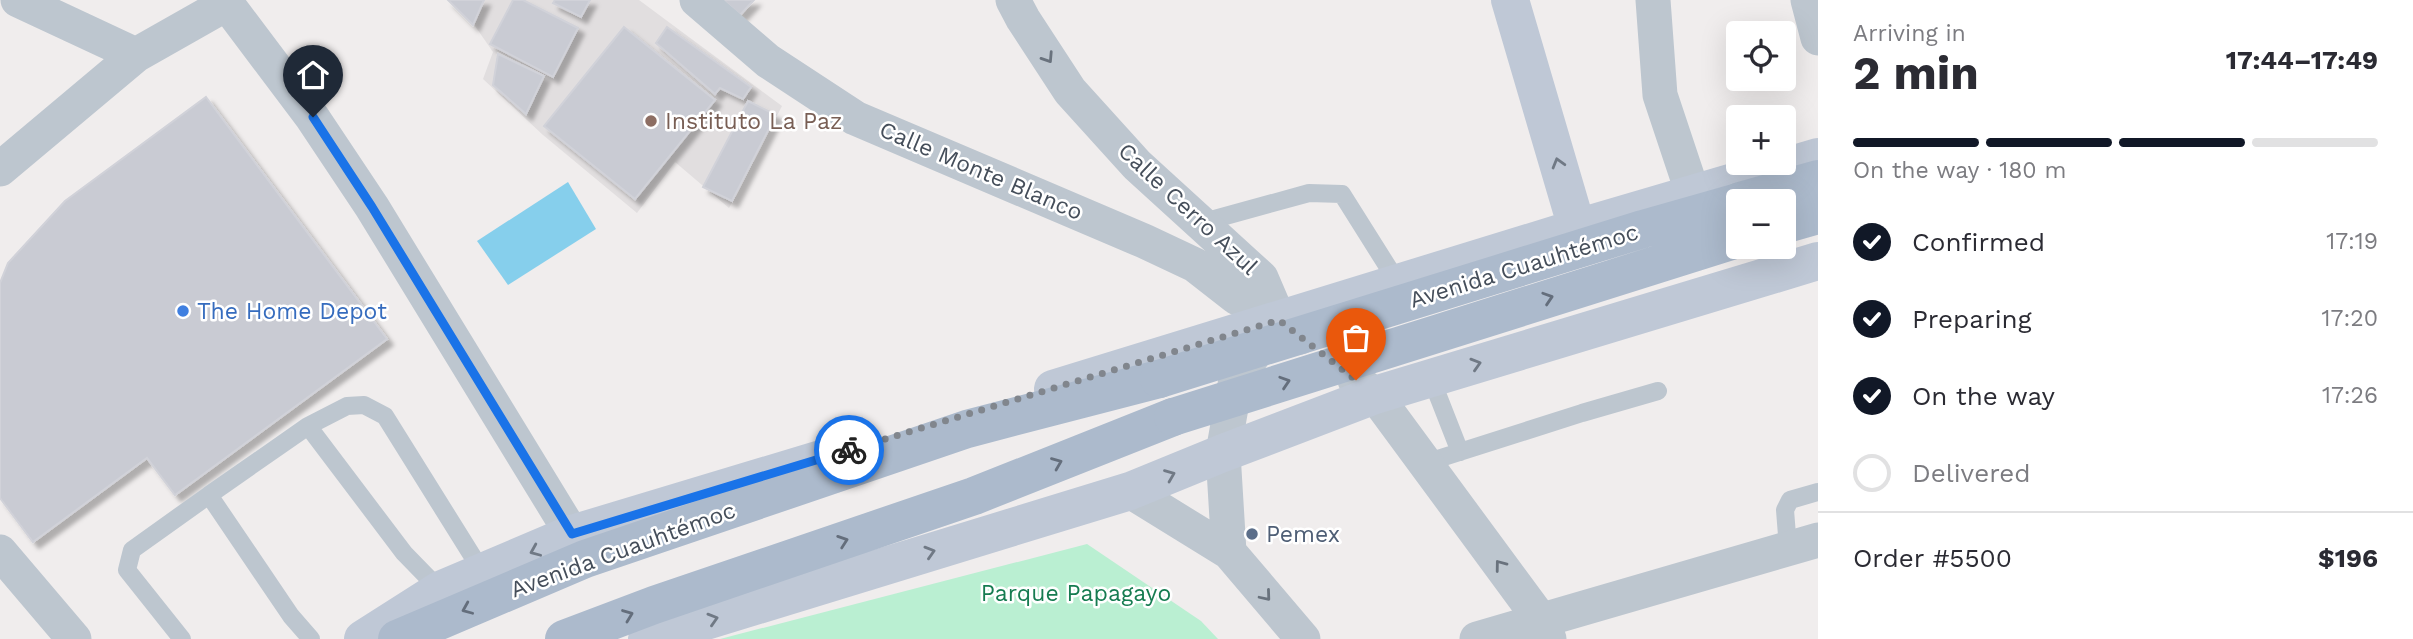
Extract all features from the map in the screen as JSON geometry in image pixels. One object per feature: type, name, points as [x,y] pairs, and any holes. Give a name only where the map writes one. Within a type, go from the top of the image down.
[{"type":"main road","name":"Avenida Cuauhtémoc","points":[[1784,189],[1818,179]]},
{"type":"main road","name":"Avenida Cuauhtémoc","points":[[397,639],[585,559],[967,429],[1159,379],[1726,206]]},
{"type":"main road","points":[[1796,221],[1818,215]]},
{"type":"main road","name":"Avenida Cuauhtémoc","points":[[564,639],[654,605],[974,496],[1173,418],[1726,243]]},
{"type":"street","points":[[18,0],[136,55]]},
{"type":"street","name":"Calle Monte Blanco","points":[[697,0],[768,61],[855,118],[1195,265],[1236,297],[1279,320]]},
{"type":"street","name":"Calle Cerro Azul","points":[[1013,0],[1070,91],[1136,165],[1261,278],[1279,320],[1375,395],[1545,629]]},
{"type":"street","points":[[1510,0],[1577,228]]},
{"type":"street","points":[[1653,0],[1660,95],[1693,194]]},
{"type":"street","points":[[1808,0],[1818,38]]},
{"type":"street","points":[[0,169],[136,55],[225,2],[313,117],[572,534]]},
{"type":"street","points":[[363,639],[440,590],[572,534],[1818,157]]},
{"type":"street","points":[[647,639],[1130,491],[1375,395],[1818,261]]},
{"type":"street","points":[[1229,552],[1223,453],[1236,379],[1279,320]]},
{"type":"street","points":[[1130,491],[1229,552],[1303,639]]},
{"type":"street","points":[[1477,639],[1545,629],[1803,544]]},
{"type":"street","points":[[0,552],[75,639]]},
{"type":"lane","points":[[1200,223],[1309,193],[1342,194],[1398,283]]},
{"type":"lane","points":[[1431,378],[1460,452]]},
{"type":"lane","points":[[1424,463],[1658,391]]},
{"type":"lane","points":[[182,639],[127,570],[132,550],[308,426],[347,406],[364,405],[385,416],[483,573]]},
{"type":"lane","points":[[308,426],[404,553],[440,590]]},
{"type":"lane","points":[[1803,544],[1785,510],[1790,500],[1818,492]]},
{"type":"lane","points":[[209,495],[291,616],[311,639]]},
{"type":"shaded area","name":"Instituto La Paz","points":[[457,0],[639,0],[782,106],[729,208],[675,162],[637,213],[543,135],[483,79],[493,52]]},
{"type":"green space","name":"Parque Papagayo","points":[[1087,544],[1201,621],[1218,639],[720,639]]},
{"type":"water","points":[[568,182],[596,229],[508,285],[477,241]]},
{"type":"building","points":[[448,0],[484,0],[473,25]]},
{"type":"building","points":[[513,0],[523,0],[578,28],[553,77],[490,44]]},
{"type":"building","points":[[555,0],[590,0],[581,17],[553,3]]},
{"type":"building","points":[[723,0],[754,0],[740,15]]},
{"type":"building","points":[[624,27],[715,100],[635,199],[544,126]]},
{"type":"building","points":[[667,27],[751,87],[743,99],[720,88],[715,94],[656,43]]},
{"type":"building","points":[[498,54],[544,76],[526,114],[493,85]]},
{"type":"building","name":"The Home Depot","points":[[206,97],[387,339],[175,495],[147,458],[33,542],[0,498],[0,283],[8,263],[65,201]]},
{"type":"building","points":[[748,101],[776,115],[732,201],[703,187]]},
{"type":"way so far","points":[[849,450],[1279,320],[1356,380]]},
{"type":"place","name":"Instituto La Paz","points":[[651,121]]},
{"type":"place","name":"The Home Depot","points":[[183,311]]},
{"type":"place","name":"Pemex","points":[[1252,534]]},
{"type":"route","points":[[313,117],[372,207],[572,534],[849,450]]}]
